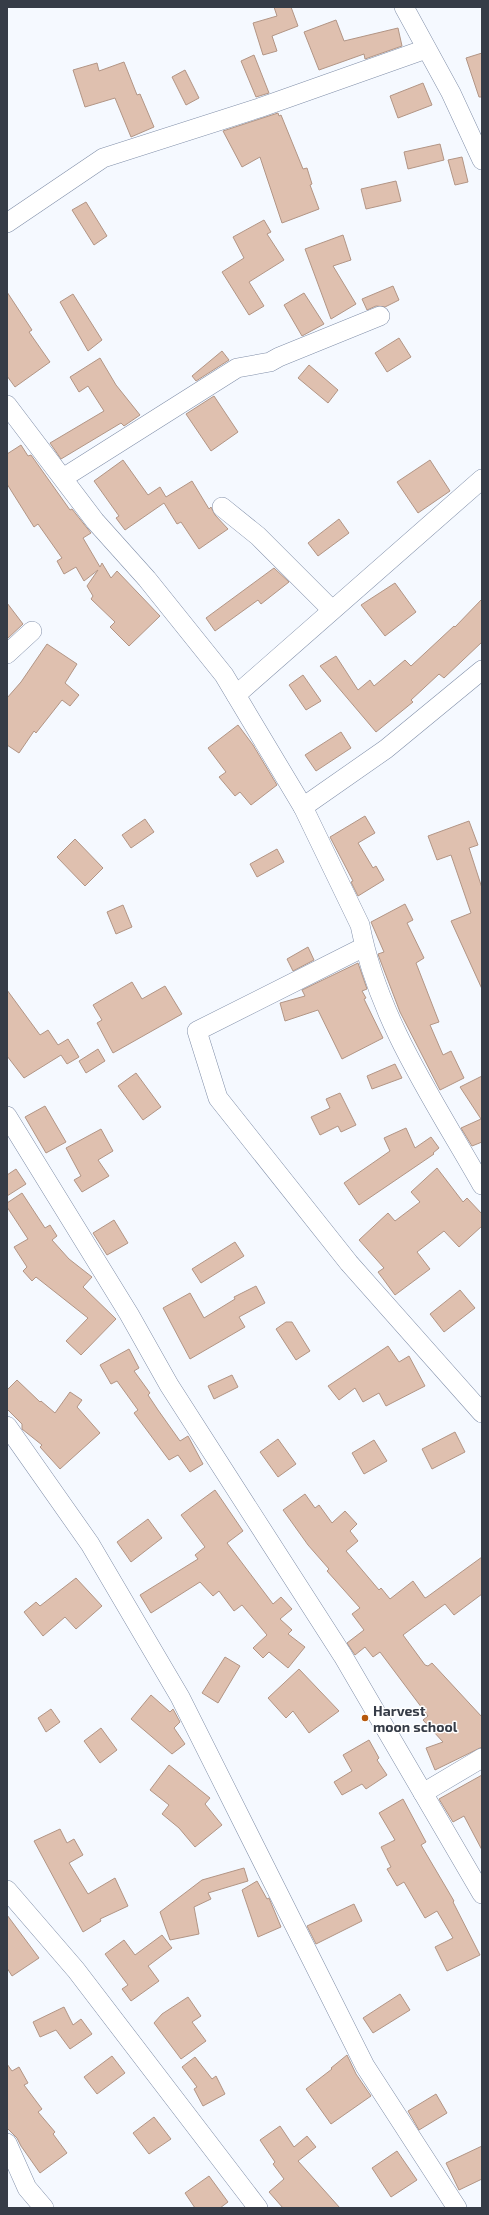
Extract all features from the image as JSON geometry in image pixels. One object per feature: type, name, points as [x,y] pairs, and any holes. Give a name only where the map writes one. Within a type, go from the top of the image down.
[{"type":"street","points":[[404,7],[450,93],[482,160]]},
{"type":"street","points":[[7,223],[103,158],[259,108],[426,49]]},
{"type":"street","points":[[63,478],[237,368],[270,362],[278,356],[380,316]]},
{"type":"street","points":[[7,404],[96,522],[147,579],[224,675],[303,807],[360,925],[364,947],[394,1028],[482,1185]]},
{"type":"street","points":[[236,695],[482,479]]},
{"type":"street","points":[[222,507],[258,536],[332,610]]},
{"type":"street","points":[[7,654],[32,631]]},
{"type":"street","points":[[303,807],[386,749],[482,670]]},
{"type":"street","points":[[364,947],[197,1031],[218,1098],[349,1262],[482,1413]]},
{"type":"street","points":[[7,1116],[129,1314],[169,1385],[343,1656],[482,1894]]},
{"type":"street","points":[[7,1426],[90,1544],[180,1697],[365,2066],[457,2208]]},
{"type":"street","points":[[423,1793],[482,1758]]},
{"type":"street","points":[[7,1890],[76,1970],[254,2206]]},
{"type":"street","points":[[7,2143],[27,2188],[44,2208]]},
{"type":"building","points":[[274,7],[291,7],[298,26],[272,36],[277,51],[263,55],[253,23],[277,16]]},
{"type":"building","points":[[336,20],[344,41],[398,28],[402,46],[365,59],[364,54],[319,70],[304,32]]},
{"type":"building","points":[[482,53],[482,97],[479,97],[466,58]]},
{"type":"building","points":[[254,55],[269,93],[256,97],[241,61]]},
{"type":"building","points":[[124,62],[137,95],[140,94],[154,127],[131,137],[115,98],[85,107],[73,70],[97,63],[99,71]]},
{"type":"building","points":[[185,70],[199,98],[186,105],[172,77]]},
{"type":"building","points":[[423,83],[432,105],[398,118],[390,96]]},
{"type":"building","points":[[278,113],[279,116],[281,115],[303,169],[307,168],[312,184],[310,185],[319,209],[282,223],[260,157],[242,167],[223,131]]},
{"type":"building","points":[[440,144],[444,160],[408,169],[404,152]]},
{"type":"building","points":[[462,157],[468,182],[455,185],[448,160]]},
{"type":"building","points":[[396,181],[401,201],[366,209],[361,189]]},
{"type":"building","points":[[86,202],[107,236],[94,245],[72,210]]},
{"type":"building","points":[[264,220],[271,232],[267,234],[284,260],[249,282],[264,306],[249,315],[222,272],[244,258],[233,237]]},
{"type":"building","points":[[343,235],[351,260],[333,266],[356,304],[331,319],[305,249]]},
{"type":"building","points":[[393,286],[399,300],[385,307],[376,306],[367,310],[362,299]]},
{"type":"building","points":[[7,292],[32,330],[29,332],[50,362],[15,387],[7,376]]},
{"type":"building","points":[[304,293],[324,324],[302,336],[284,305]]},
{"type":"building","points":[[73,294],[102,340],[88,351],[60,302]]},
{"type":"building","points":[[399,338],[411,357],[387,372],[375,353]]},
{"type":"building","points":[[222,351],[229,360],[196,381],[192,376]]},
{"type":"building","points":[[100,358],[116,385],[140,415],[124,426],[121,423],[61,459],[50,443],[104,411],[88,386],[79,392],[70,377]]},
{"type":"building","points":[[309,365],[338,390],[328,403],[298,378]]},
{"type":"building","points":[[214,396],[238,432],[211,451],[186,414]]},
{"type":"building","points":[[21,445],[28,456],[31,455],[70,510],[72,509],[91,533],[83,538],[100,567],[102,563],[111,578],[117,571],[160,616],[129,646],[110,627],[115,622],[91,599],[93,596],[87,586],[98,570],[84,581],[76,567],[64,574],[57,561],[62,558],[38,524],[34,527],[7,484],[7,454]]},
{"type":"building","points":[[123,460],[148,495],[160,487],[166,497],[192,481],[209,509],[211,507],[215,515],[228,529],[199,549],[181,522],[177,524],[164,503],[125,530],[116,518],[119,516],[94,481]]},
{"type":"building","points":[[430,460],[450,491],[418,513],[397,482]]},
{"type":"building","points":[[339,519],[349,533],[318,556],[308,543]]},
{"type":"building","points":[[274,568],[289,582],[261,604],[258,600],[215,631],[206,618]]},
{"type":"building","points":[[395,583],[416,612],[385,636],[361,605]]},
{"type":"building","points":[[482,599],[482,642],[444,678],[439,674],[411,700],[413,702],[376,732],[320,666],[336,656],[358,690],[370,680],[374,686],[405,660],[411,666],[454,626],[455,627]]},
{"type":"building","points":[[7,603],[23,624],[7,639]]},
{"type":"building","points":[[47,644],[77,664],[65,683],[79,695],[70,706],[62,700],[36,733],[34,731],[19,753],[7,745],[7,698],[21,682]]},
{"type":"building","points":[[303,675],[321,701],[306,710],[289,685]]},
{"type":"building","points":[[238,725],[253,745],[277,785],[251,805],[240,792],[235,796],[219,777],[226,772],[208,748]]},
{"type":"building","points":[[341,732],[351,748],[316,771],[305,755]]},
{"type":"building","points":[[365,816],[375,833],[358,843],[373,868],[376,866],[384,880],[358,896],[351,882],[353,881],[330,837]]},
{"type":"building","points":[[145,819],[154,832],[131,848],[122,835]]},
{"type":"building","points":[[469,821],[478,845],[469,848],[482,888],[482,989],[451,921],[471,913],[451,855],[437,860],[428,836]]},
{"type":"building","points":[[75,839],[103,868],[85,886],[57,857]]},
{"type":"building","points":[[277,849],[284,862],[257,877],[250,864]]},
{"type":"building","points":[[405,904],[413,920],[407,923],[424,958],[416,963],[439,1022],[430,1025],[443,1055],[451,1051],[464,1078],[440,1090],[400,1012],[378,954],[384,952],[371,922]]},
{"type":"building","points":[[123,905],[132,927],[116,934],[107,912]]},
{"type":"building","points":[[308,947],[314,960],[293,971],[287,959]]},
{"type":"building","points":[[358,963],[367,989],[362,991],[366,998],[364,999],[383,1038],[342,1059],[318,1010],[285,1021],[280,1003],[305,996],[302,990]]},
{"type":"building","points":[[132,982],[142,999],[165,986],[182,1014],[113,1053],[97,1023],[102,1020],[93,1005]]},
{"type":"building","points":[[7,990],[40,1035],[48,1030],[58,1045],[68,1039],[79,1057],[67,1064],[61,1055],[24,1078],[7,1056]]},
{"type":"building","points":[[98,1049],[105,1061],[86,1073],[79,1061]]},
{"type":"building","points":[[395,1064],[402,1078],[372,1089],[367,1076]]},
{"type":"building","points":[[136,1073],[161,1107],[143,1120],[118,1086]]},
{"type":"building","points":[[482,1076],[482,1142],[472,1146],[461,1128],[481,1119],[460,1087]]},
{"type":"building","points":[[340,1093],[356,1125],[341,1132],[338,1126],[320,1135],[311,1117],[330,1108],[326,1099]]},
{"type":"building","points":[[45,1106],[66,1142],[46,1153],[25,1117]]},
{"type":"building","points":[[406,1128],[415,1148],[431,1137],[439,1148],[433,1153],[434,1154],[359,1205],[344,1183],[390,1151],[384,1138]]},
{"type":"building","points":[[101,1129],[113,1151],[98,1160],[109,1176],[82,1192],[74,1180],[81,1176],[66,1148]]},
{"type":"building","points":[[437,1168],[463,1202],[467,1198],[482,1214],[482,1226],[459,1247],[444,1231],[417,1252],[430,1269],[395,1295],[378,1272],[384,1268],[359,1240],[388,1213],[395,1221],[420,1202],[411,1192]]},
{"type":"building","points":[[16,1169],[26,1184],[7,1196],[7,1175]]},
{"type":"building","points":[[22,1193],[45,1228],[50,1225],[57,1236],[52,1240],[69,1259],[92,1277],[83,1287],[116,1319],[81,1355],[66,1341],[88,1318],[36,1277],[32,1281],[23,1271],[27,1267],[14,1247],[28,1239],[7,1207],[7,1203]]},
{"type":"building","points":[[114,1220],[128,1243],[107,1255],[93,1233]]},
{"type":"building","points":[[235,1242],[244,1256],[201,1283],[192,1269]]},
{"type":"building","points":[[256,1286],[265,1303],[239,1317],[245,1327],[190,1359],[163,1308],[190,1293],[204,1318],[235,1299],[234,1297]]},
{"type":"building","points":[[460,1290],[475,1308],[444,1332],[430,1314]]},
{"type":"building","points":[[286,1322],[292,1322],[310,1351],[296,1360],[276,1329]]},
{"type":"building","points":[[388,1346],[399,1362],[409,1356],[425,1386],[386,1406],[379,1393],[363,1402],[355,1388],[339,1400],[328,1386]]},
{"type":"building","points":[[129,1349],[139,1368],[134,1371],[150,1393],[148,1395],[180,1441],[188,1436],[203,1464],[190,1472],[178,1455],[169,1460],[134,1413],[138,1410],[117,1381],[111,1384],[100,1365]]},
{"type":"building","points":[[232,1375],[238,1387],[214,1399],[208,1386]]},
{"type":"building","points":[[17,1380],[40,1402],[41,1401],[55,1413],[70,1392],[82,1400],[77,1407],[100,1433],[60,1469],[40,1447],[42,1445],[22,1429],[22,1424],[7,1409],[7,1390]]},
{"type":"building","points":[[455,1432],[465,1452],[432,1469],[422,1449]]},
{"type":"building","points":[[278,1439],[296,1464],[278,1477],[260,1452]]},
{"type":"building","points":[[374,1440],[387,1461],[364,1474],[352,1453]]},
{"type":"building","points":[[215,1490],[243,1531],[227,1543],[273,1604],[281,1597],[292,1609],[280,1619],[292,1630],[288,1634],[305,1647],[288,1668],[269,1652],[263,1658],[253,1648],[267,1635],[242,1605],[234,1611],[219,1591],[213,1596],[200,1582],[151,1613],[140,1595],[198,1559],[195,1555],[205,1547],[181,1515]]},
{"type":"building","points":[[305,1494],[315,1508],[319,1505],[332,1523],[345,1511],[357,1524],[350,1531],[358,1541],[346,1551],[379,1590],[381,1588],[390,1599],[413,1581],[425,1598],[482,1557],[482,1594],[454,1615],[445,1604],[403,1635],[425,1665],[428,1666],[432,1663],[482,1717],[482,1747],[435,1770],[426,1748],[443,1742],[423,1720],[428,1716],[380,1652],[373,1657],[365,1647],[355,1655],[347,1643],[364,1630],[352,1614],[360,1608],[327,1571],[329,1569],[308,1545],[283,1510]]},
{"type":"building","points":[[148,1519],[162,1538],[131,1562],[117,1542]]},
{"type":"building","points":[[76,1578],[102,1606],[76,1629],[65,1617],[43,1636],[24,1612],[36,1602],[40,1606]]},
{"type":"building","points":[[225,1657],[240,1666],[218,1703],[202,1693]]},
{"type":"building","points":[[299,1669],[339,1711],[309,1733],[293,1711],[286,1718],[268,1698]]},
{"type":"building","points":[[151,1695],[170,1712],[173,1709],[180,1722],[174,1728],[185,1744],[172,1754],[131,1719]]},
{"type":"building","points":[[51,1709],[60,1722],[46,1732],[38,1718]]},
{"type":"building","points":[[101,1728],[117,1750],[100,1763],[84,1741]]},
{"type":"building","points":[[369,1740],[379,1758],[377,1760],[387,1775],[366,1789],[362,1784],[342,1795],[334,1782],[352,1771],[343,1755]]},
{"type":"building","points":[[169,1765],[210,1798],[205,1804],[222,1825],[195,1847],[179,1828],[162,1814],[169,1805],[150,1790]]},
{"type":"building","points":[[482,1775],[482,1850],[464,1816],[453,1822],[439,1799]]},
{"type":"building","points":[[403,1799],[426,1842],[421,1845],[454,1901],[453,1902],[480,1955],[447,1971],[435,1947],[453,1938],[437,1911],[425,1918],[404,1882],[397,1886],[387,1869],[391,1867],[381,1847],[395,1840],[379,1813]]},
{"type":"building","points":[[60,1829],[67,1843],[74,1839],[83,1855],[69,1863],[88,1894],[115,1878],[128,1906],[100,1919],[101,1921],[83,1932],[34,1841]]},
{"type":"building","points":[[244,1868],[248,1881],[208,1893],[211,1899],[194,1907],[199,1934],[170,1940],[160,1912],[202,1880]]},
{"type":"building","points":[[257,1881],[267,1899],[269,1898],[281,1927],[258,1937],[242,1890]]},
{"type":"building","points":[[354,1904],[362,1921],[316,1944],[307,1926]]},
{"type":"building","points":[[7,1915],[39,1958],[12,1976],[7,1968]]},
{"type":"building","points":[[162,1935],[172,1948],[148,1966],[159,1981],[131,2001],[122,1989],[128,1985],[105,1954],[124,1940],[135,1955]]},
{"type":"building","points":[[400,1994],[410,2010],[373,2033],[363,2018]]},
{"type":"building","points":[[188,1997],[201,2016],[192,2022],[206,2041],[181,2059],[154,2023],[162,2014]]},
{"type":"building","points":[[64,2007],[73,2025],[81,2019],[92,2034],[70,2049],[56,2030],[40,2037],[33,2022]]},
{"type":"building","points":[[347,2055],[356,2074],[371,2096],[331,2124],[306,2089],[332,2069],[331,2068]]},
{"type":"building","points":[[112,2056],[125,2073],[97,2094],[84,2077]]},
{"type":"building","points":[[195,2057],[212,2079],[216,2076],[225,2094],[203,2106],[194,2089],[197,2087],[182,2067]]},
{"type":"building","points":[[7,2064],[12,2071],[19,2067],[28,2083],[24,2085],[42,2109],[38,2112],[55,2132],[53,2134],[67,2153],[40,2173],[17,2138],[7,2128]]},
{"type":"building","points":[[436,2094],[447,2113],[419,2130],[408,2111]]},
{"type":"building","points":[[154,2117],[171,2139],[149,2154],[133,2133]]},
{"type":"building","points":[[280,2126],[294,2147],[307,2136],[316,2147],[298,2161],[340,2208],[283,2208],[269,2192],[284,2179],[273,2164],[275,2162],[260,2140]]},
{"type":"building","points":[[482,2146],[482,2179],[459,2190],[446,2163]]},
{"type":"building","points":[[397,2151],[417,2180],[391,2197],[372,2168]]},
{"type":"building","points":[[209,2176],[228,2202],[220,2208],[195,2208],[185,2193]]},
{"type":"place","name":"Harvest moon school","points":[[365,1718]]}]
